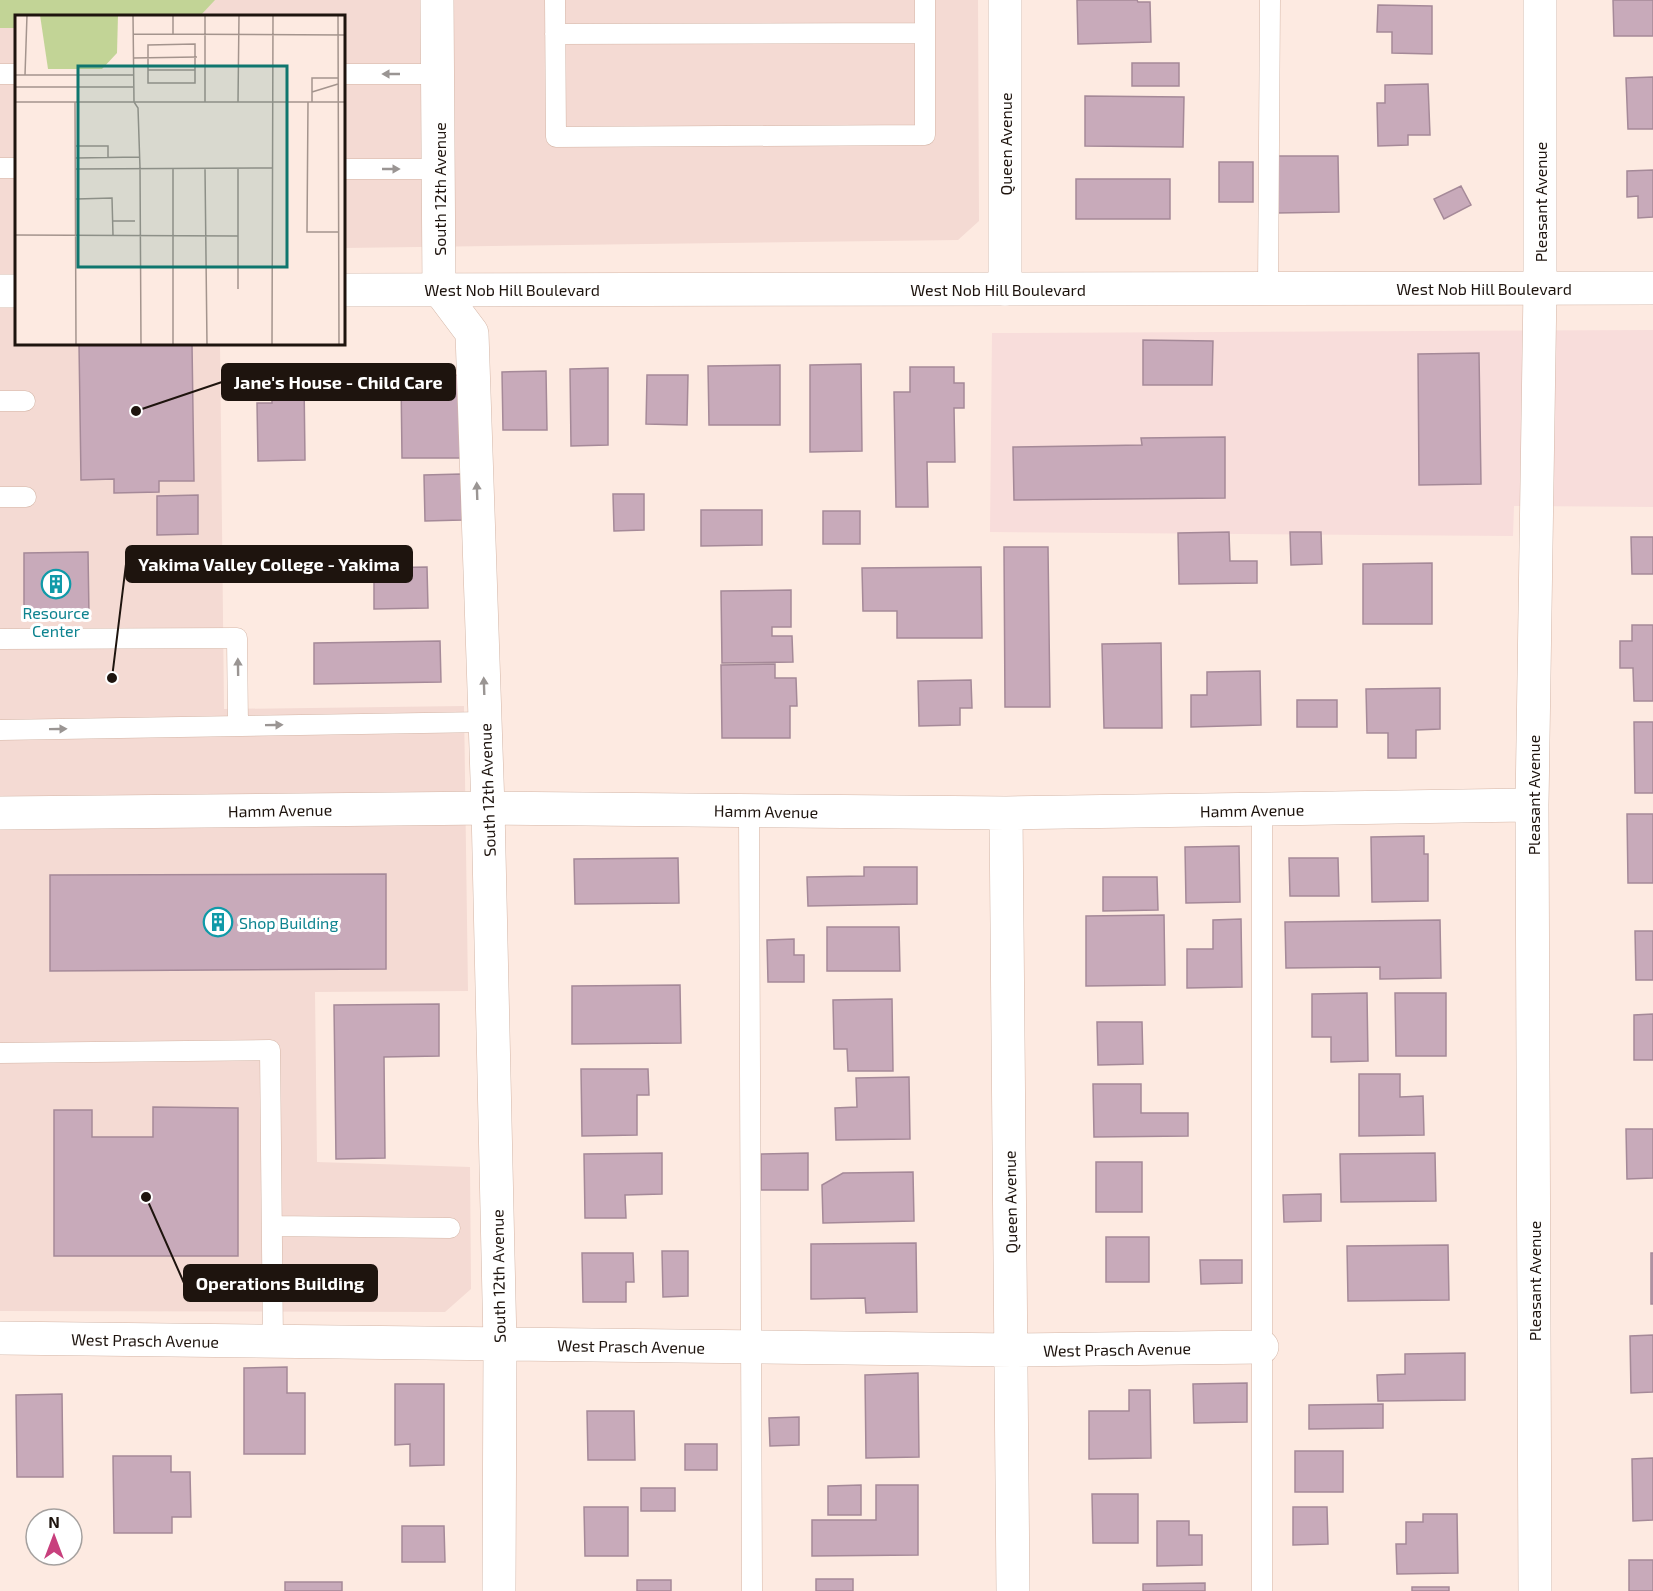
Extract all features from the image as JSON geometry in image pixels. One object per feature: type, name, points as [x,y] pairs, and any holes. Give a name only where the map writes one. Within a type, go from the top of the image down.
[{"type":"street","name":"South 12th Avenue","points":[[437,0],[439,290],[472,333],[488,808],[500,1344],[499,1591]]},
{"type":"street","name":"Queen Avenue","points":[[1005,0],[1005,289]]},
{"type":"street","name":"Pleasant Avenue","points":[[1535,1591],[1532,805],[1540,288],[1540,0]]},
{"type":"street","name":"West Nob Hill Boulevard","points":[[345,290],[1653,288]]},
{"type":"street","name":"Hamm Avenue","points":[[0,813],[488,808],[1006,813],[1532,805]]},
{"type":"street","name":"Queen Avenue","points":[[1006,813],[1013,1591]]},
{"type":"street","name":"West Prasch Avenue","points":[[0,1338],[1012,1350],[1262,1347]]},
{"type":"lane","points":[[555,0],[556,137],[925,135],[925,0]]},
{"type":"lane","points":[[1268,289],[1270,0]]},
{"type":"lane","points":[[555,34],[925,33]]},
{"type":"lane","points":[[345,74],[438,74]]},
{"type":"lane","points":[[345,169],[438,169]]},
{"type":"lane","points":[[0,401],[25,401]]},
{"type":"lane","points":[[0,497],[26,497]]},
{"type":"lane","points":[[0,639],[237,638],[238,726]]},
{"type":"lane","points":[[0,730],[485,722]]},
{"type":"lane","points":[[1262,809],[1262,1591]]},
{"type":"lane","points":[[749,811],[752,1591]]},
{"type":"lane","points":[[0,1053],[270,1050],[273,1342]]},
{"type":"lane","points":[[272,1226],[450,1228]]},
{"type":"shaded area","points":[[0,0],[978,0],[979,221],[958,240],[345,248],[345,15],[15,15],[15,345],[220,345],[224,709],[464,706],[468,991],[315,992],[317,1162],[470,1167],[471,1289],[445,1312],[0,1311]]},
{"type":"shaded area","points":[[1653,330],[1653,507],[1514,506],[1513,536],[990,532],[992,333]]},
{"type":"green space","points":[[0,0],[215,0],[201,15],[15,15],[15,28],[0,28]]},
{"type":"building","points":[[1077,0],[1150,2],[1151,42],[1078,44]]},
{"type":"building","points":[[1613,0],[1653,0],[1653,36],[1614,36]]},
{"type":"building","points":[[1378,5],[1432,6],[1432,54],[1392,53],[1392,32],[1377,32]]},
{"type":"building","points":[[1132,63],[1179,63],[1179,86],[1132,86]]},
{"type":"building","points":[[1653,77],[1653,129],[1628,129],[1626,78]]},
{"type":"building","points":[[1428,84],[1430,135],[1408,135],[1408,145],[1378,146],[1377,103],[1385,103],[1385,85]]},
{"type":"building","points":[[1085,96],[1184,97],[1183,147],[1085,146]]},
{"type":"building","points":[[1275,156],[1338,156],[1339,212],[1276,213]]},
{"type":"building","points":[[1219,162],[1253,162],[1253,202],[1219,202]]},
{"type":"building","points":[[1653,170],[1653,217],[1638,218],[1638,196],[1627,197],[1627,171]]},
{"type":"building","points":[[1076,179],[1170,179],[1170,219],[1076,219]]},
{"type":"building","points":[[1461,186],[1471,205],[1444,219],[1434,199]]},
{"type":"building","points":[[1143,340],[1213,341],[1212,385],[1143,385]]},
{"type":"building","points":[[79,345],[192,345],[194,481],[159,481],[159,492],[114,493],[114,479],[81,480]]},
{"type":"building","points":[[1479,353],[1481,484],[1419,485],[1418,354]]},
{"type":"building","points":[[861,364],[862,451],[810,452],[810,365]]},
{"type":"building","points":[[780,365],[780,425],[709,425],[708,366]]},
{"type":"building","points":[[910,367],[954,367],[954,383],[964,383],[964,408],[954,408],[955,462],[927,462],[928,507],[896,507],[894,392],[910,392]]},
{"type":"building","points":[[608,368],[608,445],[571,446],[570,369]]},
{"type":"building","points":[[546,371],[547,430],[503,430],[502,372]]},
{"type":"building","points":[[463,375],[464,458],[402,458],[401,376]]},
{"type":"building","points":[[647,375],[688,375],[687,425],[646,424]]},
{"type":"building","points":[[272,380],[304,380],[305,460],[258,461],[257,403],[272,403]]},
{"type":"building","points":[[1225,437],[1225,498],[1014,500],[1013,447],[1142,445],[1141,438]]},
{"type":"building","points":[[461,474],[462,520],[425,521],[424,475]]},
{"type":"building","points":[[613,494],[644,494],[644,530],[614,531]]},
{"type":"building","points":[[198,495],[198,534],[157,535],[157,496]]},
{"type":"building","points":[[701,510],[762,510],[762,545],[701,546]]},
{"type":"building","points":[[823,511],[860,511],[860,544],[823,544]]},
{"type":"building","points":[[1229,532],[1230,561],[1257,561],[1257,583],[1179,584],[1178,533]]},
{"type":"building","points":[[1290,532],[1321,532],[1322,564],[1291,565]]},
{"type":"building","points":[[1631,537],[1653,537],[1653,574],[1632,574]]},
{"type":"building","points":[[1004,547],[1048,547],[1050,707],[1005,707]]},
{"type":"building","name":"Resource Center","points":[[88,552],[89,616],[24,616],[24,553]]},
{"type":"building","points":[[1432,563],[1432,624],[1363,624],[1363,564]]},
{"type":"building","points":[[427,567],[428,608],[374,609],[374,568]]},
{"type":"building","points":[[981,567],[982,638],[897,638],[897,611],[863,611],[862,568]]},
{"type":"building","points":[[791,590],[791,627],[772,627],[772,636],[792,636],[793,662],[722,663],[721,591]]},
{"type":"building","points":[[1632,625],[1653,625],[1653,701],[1634,701],[1633,668],[1620,668],[1620,641],[1632,641]]},
{"type":"building","points":[[440,641],[441,682],[314,684],[314,643]]},
{"type":"building","points":[[1161,643],[1162,728],[1104,728],[1102,644]]},
{"type":"building","points":[[775,664],[775,678],[796,678],[797,706],[790,706],[790,738],[722,738],[721,665]]},
{"type":"building","points":[[1260,671],[1261,725],[1191,727],[1191,695],[1207,695],[1207,672]]},
{"type":"building","points":[[971,680],[972,708],[960,708],[960,725],[919,726],[918,681]]},
{"type":"building","points":[[1440,688],[1440,729],[1416,730],[1416,758],[1388,758],[1388,733],[1367,733],[1366,689]]},
{"type":"building","points":[[1297,700],[1337,700],[1337,727],[1297,727]]},
{"type":"building","points":[[1634,722],[1653,722],[1653,793],[1635,793]]},
{"type":"building","points":[[1627,814],[1653,814],[1653,883],[1628,883]]},
{"type":"building","points":[[1424,836],[1424,854],[1428,854],[1428,901],[1372,902],[1371,837]]},
{"type":"building","points":[[1239,846],[1240,902],[1186,903],[1185,847]]},
{"type":"building","points":[[678,858],[679,903],[575,904],[574,859]]},
{"type":"building","points":[[1289,858],[1338,858],[1339,896],[1290,896]]},
{"type":"building","points":[[864,867],[917,867],[917,904],[808,906],[807,877],[864,876]]},
{"type":"building","name":"Shop Building","points":[[386,874],[386,969],[50,971],[50,875]]},
{"type":"building","points":[[1103,877],[1157,877],[1158,910],[1103,911]]},
{"type":"building","points":[[1164,915],[1165,985],[1086,986],[1086,916]]},
{"type":"building","points":[[1241,919],[1242,987],[1187,988],[1187,949],[1213,949],[1213,920]]},
{"type":"building","points":[[1440,920],[1441,978],[1380,979],[1380,967],[1286,968],[1285,922]]},
{"type":"building","points":[[827,927],[899,927],[900,971],[827,971]]},
{"type":"building","points":[[1635,931],[1653,931],[1653,980],[1636,980]]},
{"type":"building","points":[[794,939],[794,955],[804,955],[804,982],[768,982],[767,940]]},
{"type":"building","points":[[680,985],[681,1043],[572,1044],[572,986]]},
{"type":"building","points":[[1367,993],[1368,1061],[1331,1062],[1331,1037],[1312,1037],[1312,994]]},
{"type":"building","points":[[1395,993],[1446,993],[1446,1056],[1396,1056]]},
{"type":"building","points":[[892,999],[893,1071],[848,1071],[847,1049],[834,1049],[833,1000]]},
{"type":"building","points":[[439,1004],[439,1056],[384,1057],[385,1158],[336,1159],[334,1005]]},
{"type":"building","points":[[1653,1014],[1653,1060],[1634,1060],[1634,1015]]},
{"type":"building","points":[[1097,1022],[1142,1022],[1143,1064],[1098,1065]]},
{"type":"building","points":[[581,1069],[648,1069],[649,1095],[637,1095],[637,1135],[582,1136]]},
{"type":"building","points":[[1359,1074],[1400,1074],[1400,1097],[1423,1096],[1424,1135],[1359,1136]]},
{"type":"building","points":[[909,1077],[910,1139],[836,1140],[835,1108],[857,1107],[856,1078]]},
{"type":"building","points":[[1093,1084],[1141,1084],[1141,1113],[1188,1113],[1188,1136],[1094,1137]]},
{"type":"building","points":[[153,1107],[238,1108],[238,1256],[54,1256],[54,1110],[92,1110],[92,1137],[153,1137]]},
{"type":"building","points":[[1626,1129],[1653,1129],[1653,1178],[1627,1179]]},
{"type":"building","points":[[662,1153],[662,1194],[625,1195],[626,1218],[585,1218],[584,1154]]},
{"type":"building","points":[[808,1153],[808,1190],[761,1190],[761,1154]]},
{"type":"building","points":[[1435,1153],[1436,1201],[1341,1202],[1340,1154]]},
{"type":"building","points":[[1096,1162],[1142,1162],[1142,1212],[1096,1212]]},
{"type":"building","points":[[913,1172],[914,1221],[823,1223],[822,1185],[843,1173]]},
{"type":"building","points":[[1321,1194],[1321,1221],[1284,1222],[1283,1195]]},
{"type":"building","points":[[1106,1237],[1149,1237],[1149,1282],[1106,1282]]},
{"type":"building","points":[[916,1243],[917,1312],[866,1313],[865,1298],[811,1299],[811,1244]]},
{"type":"building","points":[[1448,1245],[1449,1300],[1348,1301],[1347,1246]]},
{"type":"building","points":[[662,1251],[688,1251],[688,1296],[663,1297]]},
{"type":"building","points":[[582,1253],[633,1253],[634,1282],[626,1282],[626,1302],[583,1302]]},
{"type":"building","points":[[1651,1253],[1653,1253],[1653,1304],[1651,1304]]},
{"type":"building","points":[[1200,1260],[1242,1260],[1242,1283],[1201,1284]]},
{"type":"building","points":[[1653,1335],[1653,1392],[1631,1393],[1630,1336]]},
{"type":"building","points":[[1465,1353],[1465,1400],[1378,1401],[1377,1375],[1405,1374],[1405,1354]]},
{"type":"building","points":[[287,1367],[287,1393],[305,1393],[305,1454],[244,1454],[244,1368]]},
{"type":"building","points":[[918,1373],[919,1457],[866,1458],[865,1375]]},
{"type":"building","points":[[1247,1383],[1247,1422],[1194,1423],[1193,1384]]},
{"type":"building","points":[[395,1384],[444,1384],[444,1465],[410,1466],[410,1444],[395,1445]]},
{"type":"building","points":[[1129,1390],[1150,1390],[1151,1458],[1089,1459],[1089,1411],[1129,1411]]},
{"type":"building","points":[[62,1394],[63,1477],[17,1477],[16,1395]]},
{"type":"building","points":[[1383,1404],[1383,1428],[1309,1429],[1309,1405]]},
{"type":"building","points":[[587,1411],[634,1411],[635,1460],[588,1460]]},
{"type":"building","points":[[799,1417],[799,1445],[770,1446],[769,1418]]},
{"type":"building","points":[[685,1444],[717,1444],[717,1470],[685,1470]]},
{"type":"building","points":[[1295,1451],[1343,1451],[1343,1492],[1295,1492]]},
{"type":"building","points":[[113,1456],[171,1456],[171,1472],[190,1472],[191,1517],[172,1517],[172,1533],[114,1533]]},
{"type":"building","points":[[1653,1458],[1653,1520],[1633,1521],[1632,1459]]},
{"type":"building","points":[[861,1485],[861,1515],[828,1515],[828,1486]]},
{"type":"building","points":[[876,1485],[918,1485],[918,1555],[812,1556],[812,1520],[876,1520]]},
{"type":"building","points":[[641,1488],[675,1488],[675,1511],[641,1511]]},
{"type":"building","points":[[1092,1494],[1138,1494],[1138,1543],[1093,1543]]},
{"type":"building","points":[[584,1507],[628,1507],[628,1556],[585,1556]]},
{"type":"building","points":[[1293,1507],[1327,1507],[1328,1544],[1293,1545]]},
{"type":"building","points":[[1423,1514],[1457,1514],[1458,1573],[1397,1574],[1396,1544],[1406,1544],[1406,1522],[1423,1522]]},
{"type":"building","points":[[1157,1521],[1189,1521],[1189,1535],[1202,1535],[1202,1565],[1157,1566]]},
{"type":"building","points":[[402,1526],[444,1526],[445,1562],[402,1562]]},
{"type":"building","points":[[1629,1560],[1653,1560],[1653,1591],[1629,1591]]},
{"type":"building","points":[[816,1579],[853,1579],[853,1591],[816,1591]]},
{"type":"building","points":[[637,1580],[671,1580],[671,1591],[637,1591]]},
{"type":"building","points":[[285,1582],[342,1582],[342,1591],[285,1591]]},
{"type":"building","points":[[1205,1583],[1205,1591],[1143,1591],[1143,1584]]},
{"type":"building","points":[[1412,1587],[1449,1587],[1449,1591],[1412,1591]]},
{"type":"place","name":"Jane's House - Child Care","points":[[136,411]]},
{"type":"place","name":"Resource Center","points":[[56,584]]},
{"type":"place","name":"Yakima Valley College - Yakima","points":[[112,678]]},
{"type":"place","name":"Shop Building","points":[[218,922]]},
{"type":"place","name":"Operations Building","points":[[146,1197]]}]
